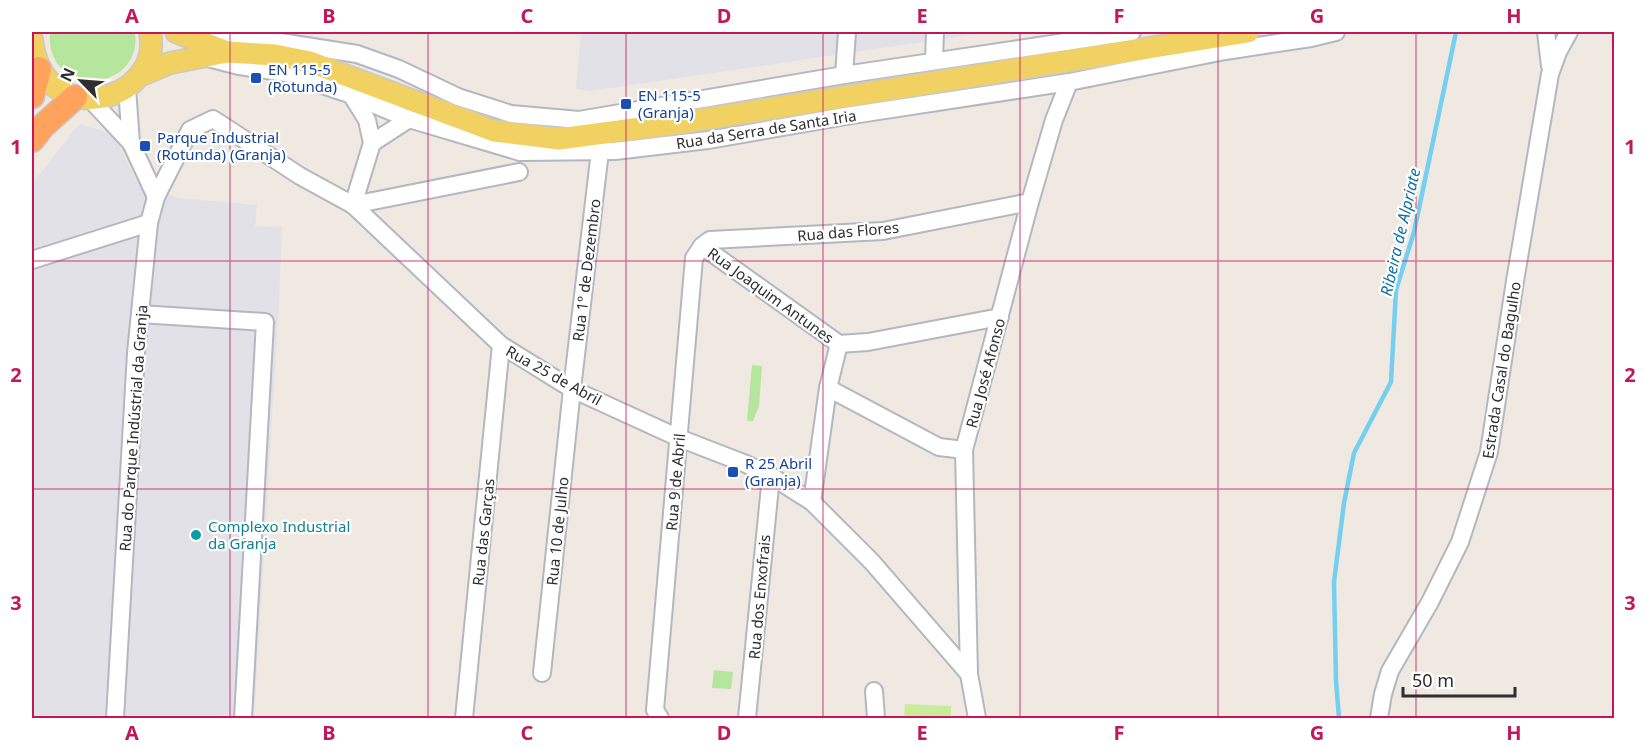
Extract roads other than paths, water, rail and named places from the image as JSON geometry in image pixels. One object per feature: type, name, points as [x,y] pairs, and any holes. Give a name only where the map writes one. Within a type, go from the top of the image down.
[{"type":"highway","points":[[32,96],[39,69]]},
{"type":"highway","points":[[32,140],[43,126],[82,98]]},
{"type":"main road","points":[[32,32],[33,54],[39,69],[48,81],[61,91],[82,98],[109,97],[170,63],[204,49]]},
{"type":"main road","points":[[133,82],[148,58],[150,32]]},
{"type":"main road","points":[[176,32],[204,49],[275,55],[310,62],[494,131],[559,139],[686,122],[1248,32]]},
{"type":"street","points":[[844,75],[847,32]]},
{"type":"street","points":[[934,61],[935,32]]},
{"type":"street","points":[[204,49],[243,36],[357,54],[399,69],[458,97],[511,114],[579,120],[844,75],[1132,32]]},
{"type":"street","name":"Rua da Serra de Santa Iria","points":[[204,49],[239,66],[286,73],[409,119],[520,152],[600,151],[708,140],[846,116],[1069,82],[1336,32]]},
{"type":"street","name":"Estrada Casal do Bagulho","points":[[1379,718],[1390,671],[1430,602],[1460,542],[1490,452],[1517,270],[1550,74],[1550,50],[1546,32]]},
{"type":"street","name":"Estrada Casal do Bagulho","points":[[1550,74],[1569,32]]},
{"type":"street","points":[[131,143],[133,82]]},
{"type":"street","name":"Rua José Afonso","points":[[969,674],[964,450],[1029,202],[1054,120],[1069,82]]},
{"type":"street","points":[[352,96],[367,120],[372,143],[353,205],[519,172]]},
{"type":"street","points":[[82,98],[131,143],[156,197]]},
{"type":"street","name":"Rua 25 de Abril","points":[[156,197],[190,130],[213,119],[300,176],[353,205],[501,345],[572,389],[679,438],[746,464],[771,476],[812,502],[872,562],[969,674]]},
{"type":"street","points":[[372,143],[409,119]]},
{"type":"street","name":"Rua 1º de Dezembro","points":[[572,389],[600,151]]},
{"type":"street","name":"Rua do Parque Indústrial da Granja","points":[[115,718],[140,314],[148,223],[156,197]]},
{"type":"street","name":"Rua das Flores","points":[[702,246],[710,240],[883,231],[1029,202]]},
{"type":"street","points":[[32,260],[148,223]]},
{"type":"street","name":"Rua Joaquim Antunes","points":[[702,246],[840,344],[868,342],[1000,317]]},
{"type":"street","name":"Rua 9 de Abril","points":[[660,718],[655,710],[694,258],[702,246]]},
{"type":"street","points":[[140,314],[265,322],[243,718]]},
{"type":"street","name":"Rua Joaquim Antunes","points":[[812,502],[828,388],[840,344]]},
{"type":"street","name":"Rua das Garças","points":[[464,718],[501,345]]},
{"type":"street","points":[[828,388],[939,447],[964,450]]},
{"type":"street","name":"Rua 10 de Julho","points":[[542,673],[572,389]]},
{"type":"street","name":"Rua dos Enxofrais","points":[[747,718],[771,476]]},
{"type":"street","points":[[969,674],[977,718]]},
{"type":"street","points":[[874,691],[876,718]]},
{"type":"waterway","name":"Ribeira de Alpriate","points":[[1339,718],[1334,582],[1344,503],[1354,453],[1391,382],[1396,290],[1414,232],[1456,32]]},
{"type":"place","name":"EN 115-5 (Rotunda)","points":[[256,78]]},
{"type":"place","name":"EN 115-5 (Granja)","points":[[626,104]]},
{"type":"place","name":"Parque Industrial (Rotunda) (Granja)","points":[[145,146]]},
{"type":"place","name":"R 25 Abril (Granja)","points":[[733,472]]},
{"type":"place","name":"Complexo Industrial da Granja","points":[[196,535]]}]
